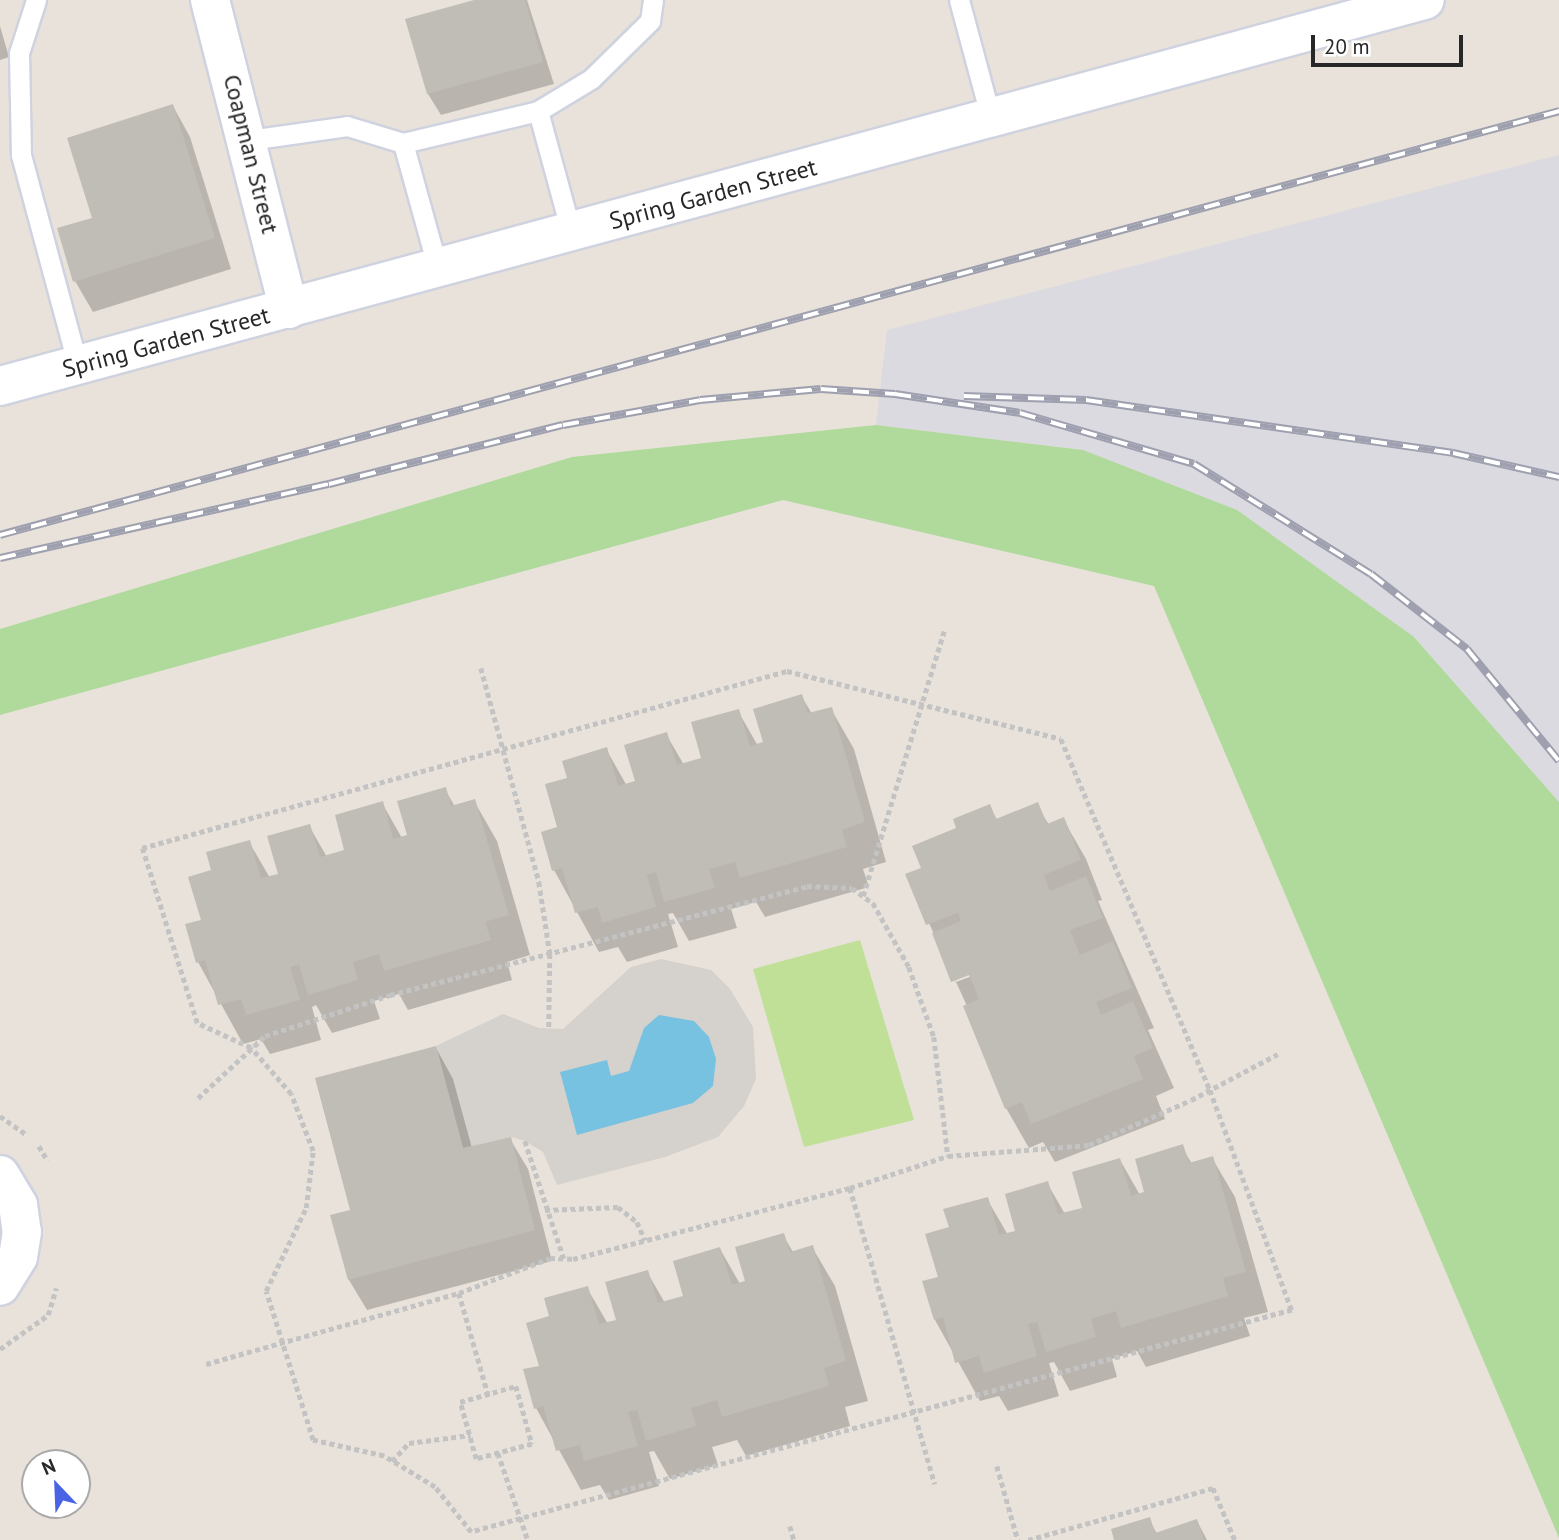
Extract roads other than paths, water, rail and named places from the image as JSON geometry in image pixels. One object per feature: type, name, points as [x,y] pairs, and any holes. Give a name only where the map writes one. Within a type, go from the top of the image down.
[{"type":"main road","name":"Coapman Street","points":[[211,0],[249,139],[289,309]]},
{"type":"main road","name":"Spring Garden Street","points":[[0,386],[990,119],[1402,3]]},
{"type":"main road","points":[[0,1175],[19,1205],[22,1232],[18,1258],[0,1286]]},
{"type":"lane","points":[[36,0],[19,53],[21,155],[78,366]]},
{"type":"lane","points":[[249,139],[347,126],[403,143],[538,110],[591,79],[649,21],[653,0]]},
{"type":"lane","points":[[958,0],[990,119]]},
{"type":"lane","points":[[538,110],[571,232]]},
{"type":"lane","points":[[403,143],[438,269]]},
{"type":"water","points":[[659,1015],[694,1021],[709,1037],[716,1059],[713,1086],[693,1103],[577,1135],[560,1072],[607,1060],[611,1076],[629,1071],[644,1028]]},
{"type":"railway","points":[[0,535],[1559,111]]},
{"type":"railway","points":[[0,558],[329,484],[563,425],[700,400],[821,389],[895,394],[1020,413],[1194,464],[1371,574],[1467,649],[1559,761]]},
{"type":"railway","points":[[964,396],[1086,400],[1453,453],[1559,477]]}]
